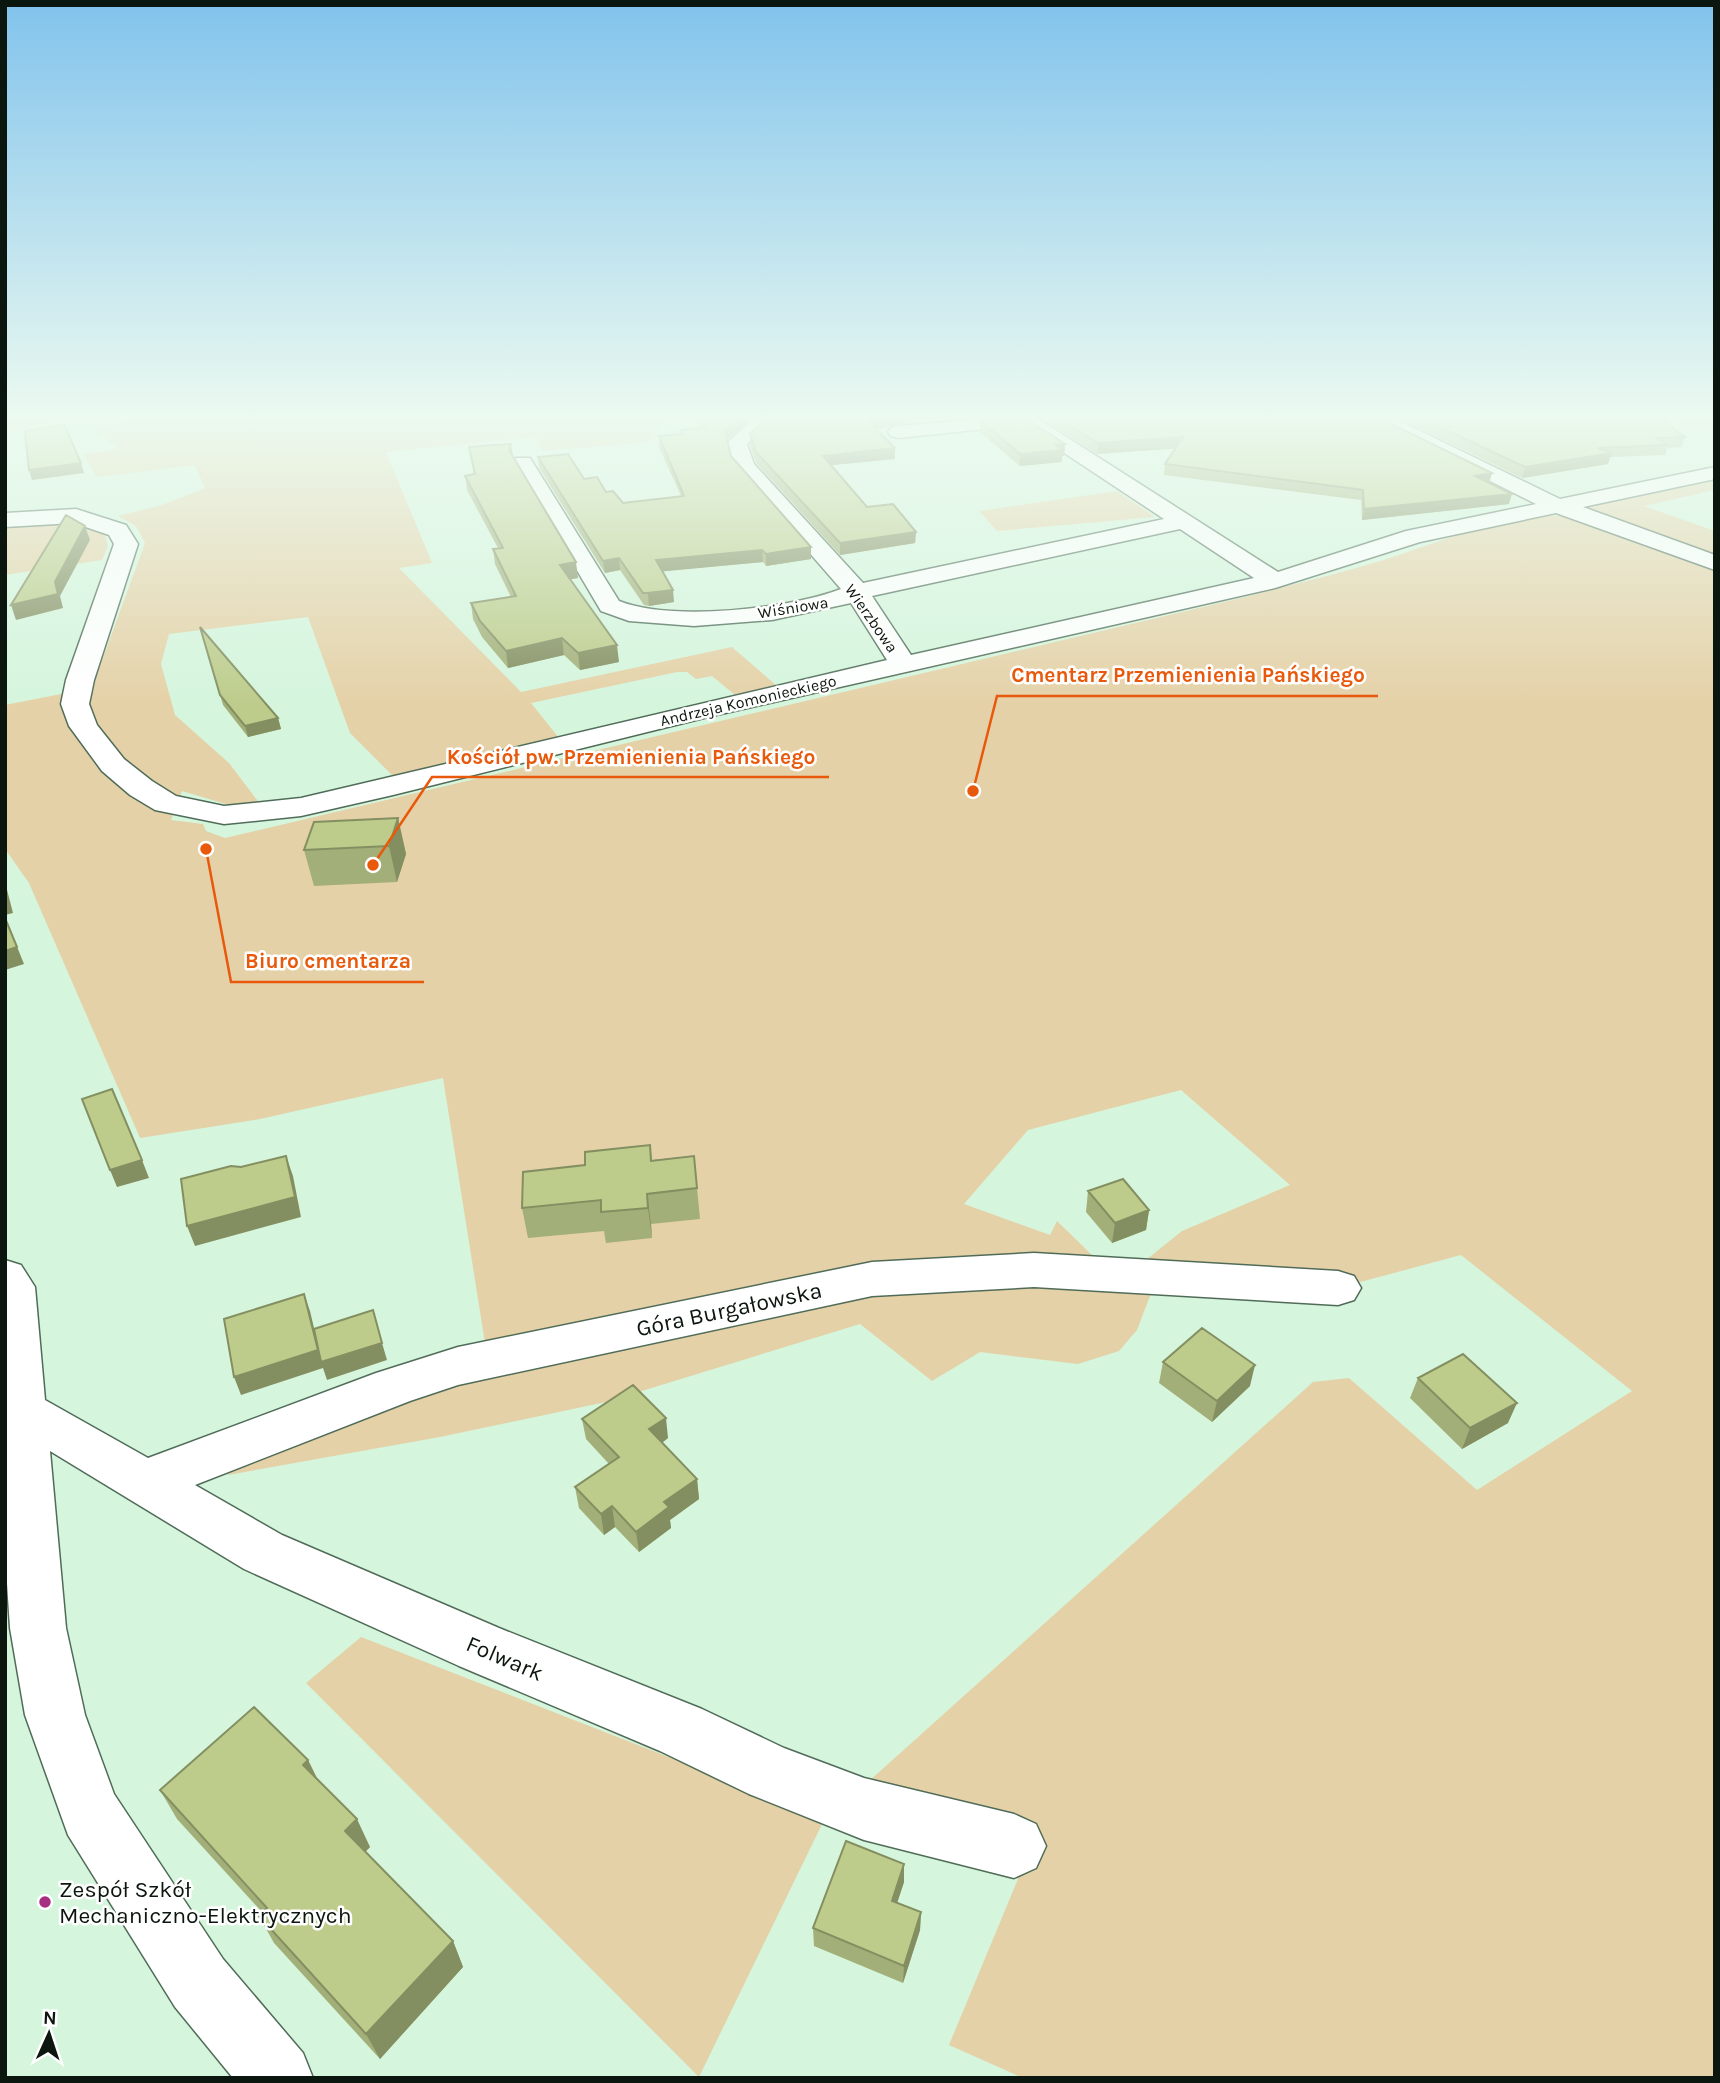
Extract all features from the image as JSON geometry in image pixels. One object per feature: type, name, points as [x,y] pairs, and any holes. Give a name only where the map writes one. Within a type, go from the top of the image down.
[{"type":"street","name":"Wiśniowa","points":[[553,512],[610,606],[625,614],[696,619],[834,601],[857,592],[1180,522]]},
{"type":"street","name":"Wierzbowa","points":[[785,512],[857,592],[903,664]]},
{"type":"street","points":[[1165,512],[1275,581]]},
{"type":"street","name":"Andrzeja Komonieckiego","points":[[5,520],[76,516],[118,530],[127,544],[80,680],[75,704],[83,726],[113,765],[141,789],[166,803],[224,815],[301,807],[903,664],[1275,581],[1414,536],[1529,512]]},
{"type":"street","points":[[1576,512],[1715,563]]},
{"type":"street","name":"Góra Burgałowska","points":[[143,1482],[393,1387],[458,1366],[872,1279],[1034,1270],[1338,1288]]},
{"type":"street","points":[[5,1277],[12,1287],[38,1628],[55,1715],[90,1813],[199,1983],[278,2078]]},
{"type":"street","name":"Folwark","points":[[20,1419],[36,1417],[263,1552],[479,1647],[681,1730],[771,1773],[864,1809],[1014,1846]]},
{"type":"shaded area","points":[[133,512],[411,512],[432,563],[399,568],[521,692],[732,647],[778,687],[735,695],[712,676],[696,679],[687,672],[677,672],[531,703],[559,738],[394,777],[350,733],[308,617],[169,634],[161,664],[175,715],[229,763],[260,804],[229,805],[182,791],[171,820],[203,824],[206,831],[225,838],[1241,598],[1369,564],[1505,522],[1553,516],[1574,517],[1715,567],[1715,2078],[1023,2078],[949,2045],[1018,1879],[1014,1846],[868,1782],[1313,1382],[1349,1378],[1477,1490],[1632,1391],[1461,1255],[1338,1288],[1162,1289],[1150,1296],[1137,1330],[1119,1351],[1078,1364],[980,1352],[932,1381],[860,1324],[606,1402],[440,1437],[228,1475],[240,1445],[485,1343],[443,1078],[260,1119],[140,1138],[29,883],[5,849],[5,705],[92,688],[145,543],[136,526],[118,516]],"holes":[[[1181,1090],[1290,1185],[1182,1231],[1141,1264],[1094,1257],[1057,1221],[1050,1235],[964,1204],[1028,1130]]]},
{"type":"shaded area","points":[[980,512],[1148,512],[1155,517],[997,531]]},
{"type":"shaded area","points":[[1595,512],[1662,512],[1715,531],[1715,560]]},
{"type":"shaded area","points":[[21,523],[64,524],[85,528],[105,535],[108,546],[102,560],[5,575],[5,526]]},
{"type":"shaded area","points":[[361,1637],[825,1818],[699,2077],[306,1683]]},
{"type":"building","points":[[484,512],[546,512],[576,562],[560,565],[617,645],[578,653],[562,638],[506,651],[480,621],[471,603],[516,596],[493,549],[503,548]]},
{"type":"building","points":[[573,512],[780,512],[811,547],[766,554],[762,550],[656,560],[673,590],[643,593],[619,558],[603,561]]},
{"type":"building","points":[[812,512],[900,512],[916,532],[840,543]]},
{"type":"building","points":[[66,515],[85,526],[55,582],[58,594],[11,605]]},
{"type":"building","points":[[200,627],[278,718],[245,726],[220,695]]},
{"type":"building","points":[[398,818],[389,846],[304,850],[314,822]]},
{"type":"building","points":[[5,918],[17,947],[5,951]]},
{"type":"building","points":[[112,1089],[142,1160],[110,1170],[82,1099]]},
{"type":"building","points":[[650,1145],[651,1161],[694,1156],[697,1188],[647,1194],[648,1208],[601,1212],[601,1200],[522,1208],[523,1172],[585,1165],[585,1152]]},
{"type":"building","points":[[286,1156],[295,1197],[187,1226],[181,1179]]},
{"type":"building","points":[[1123,1179],[1149,1210],[1115,1223],[1088,1191]]},
{"type":"building","points":[[304,1294],[318,1350],[234,1377],[224,1319]]},
{"type":"building","points":[[373,1310],[382,1343],[321,1362],[314,1329]]},
{"type":"building","points":[[1202,1328],[1255,1365],[1217,1401],[1163,1362]]},
{"type":"building","points":[[1463,1354],[1517,1403],[1470,1428],[1418,1378]]},
{"type":"building","points":[[633,1385],[666,1418],[649,1429],[697,1479],[664,1502],[669,1507],[636,1532],[612,1506],[601,1514],[575,1487],[619,1457],[582,1419]]},
{"type":"building","points":[[254,1707],[308,1760],[303,1765],[357,1819],[345,1831],[453,1941],[366,2034],[259,1916],[267,1908],[160,1790]]},
{"type":"building","points":[[846,1841],[904,1864],[892,1901],[921,1912],[904,1966],[813,1928]]},
{"type":"place","name":"Cmentarz Przemienienia Pańskiego","points":[[973,791]]},
{"type":"place","name":"Biuro cmentarza","points":[[206,849]]},
{"type":"place","name":"Kościół pw. Przemienienia Pańskiego","points":[[373,865]]},
{"type":"place","name":"Zespół Szkół Mechaniczno-Elektrycznych","points":[[45,1902]]}]
